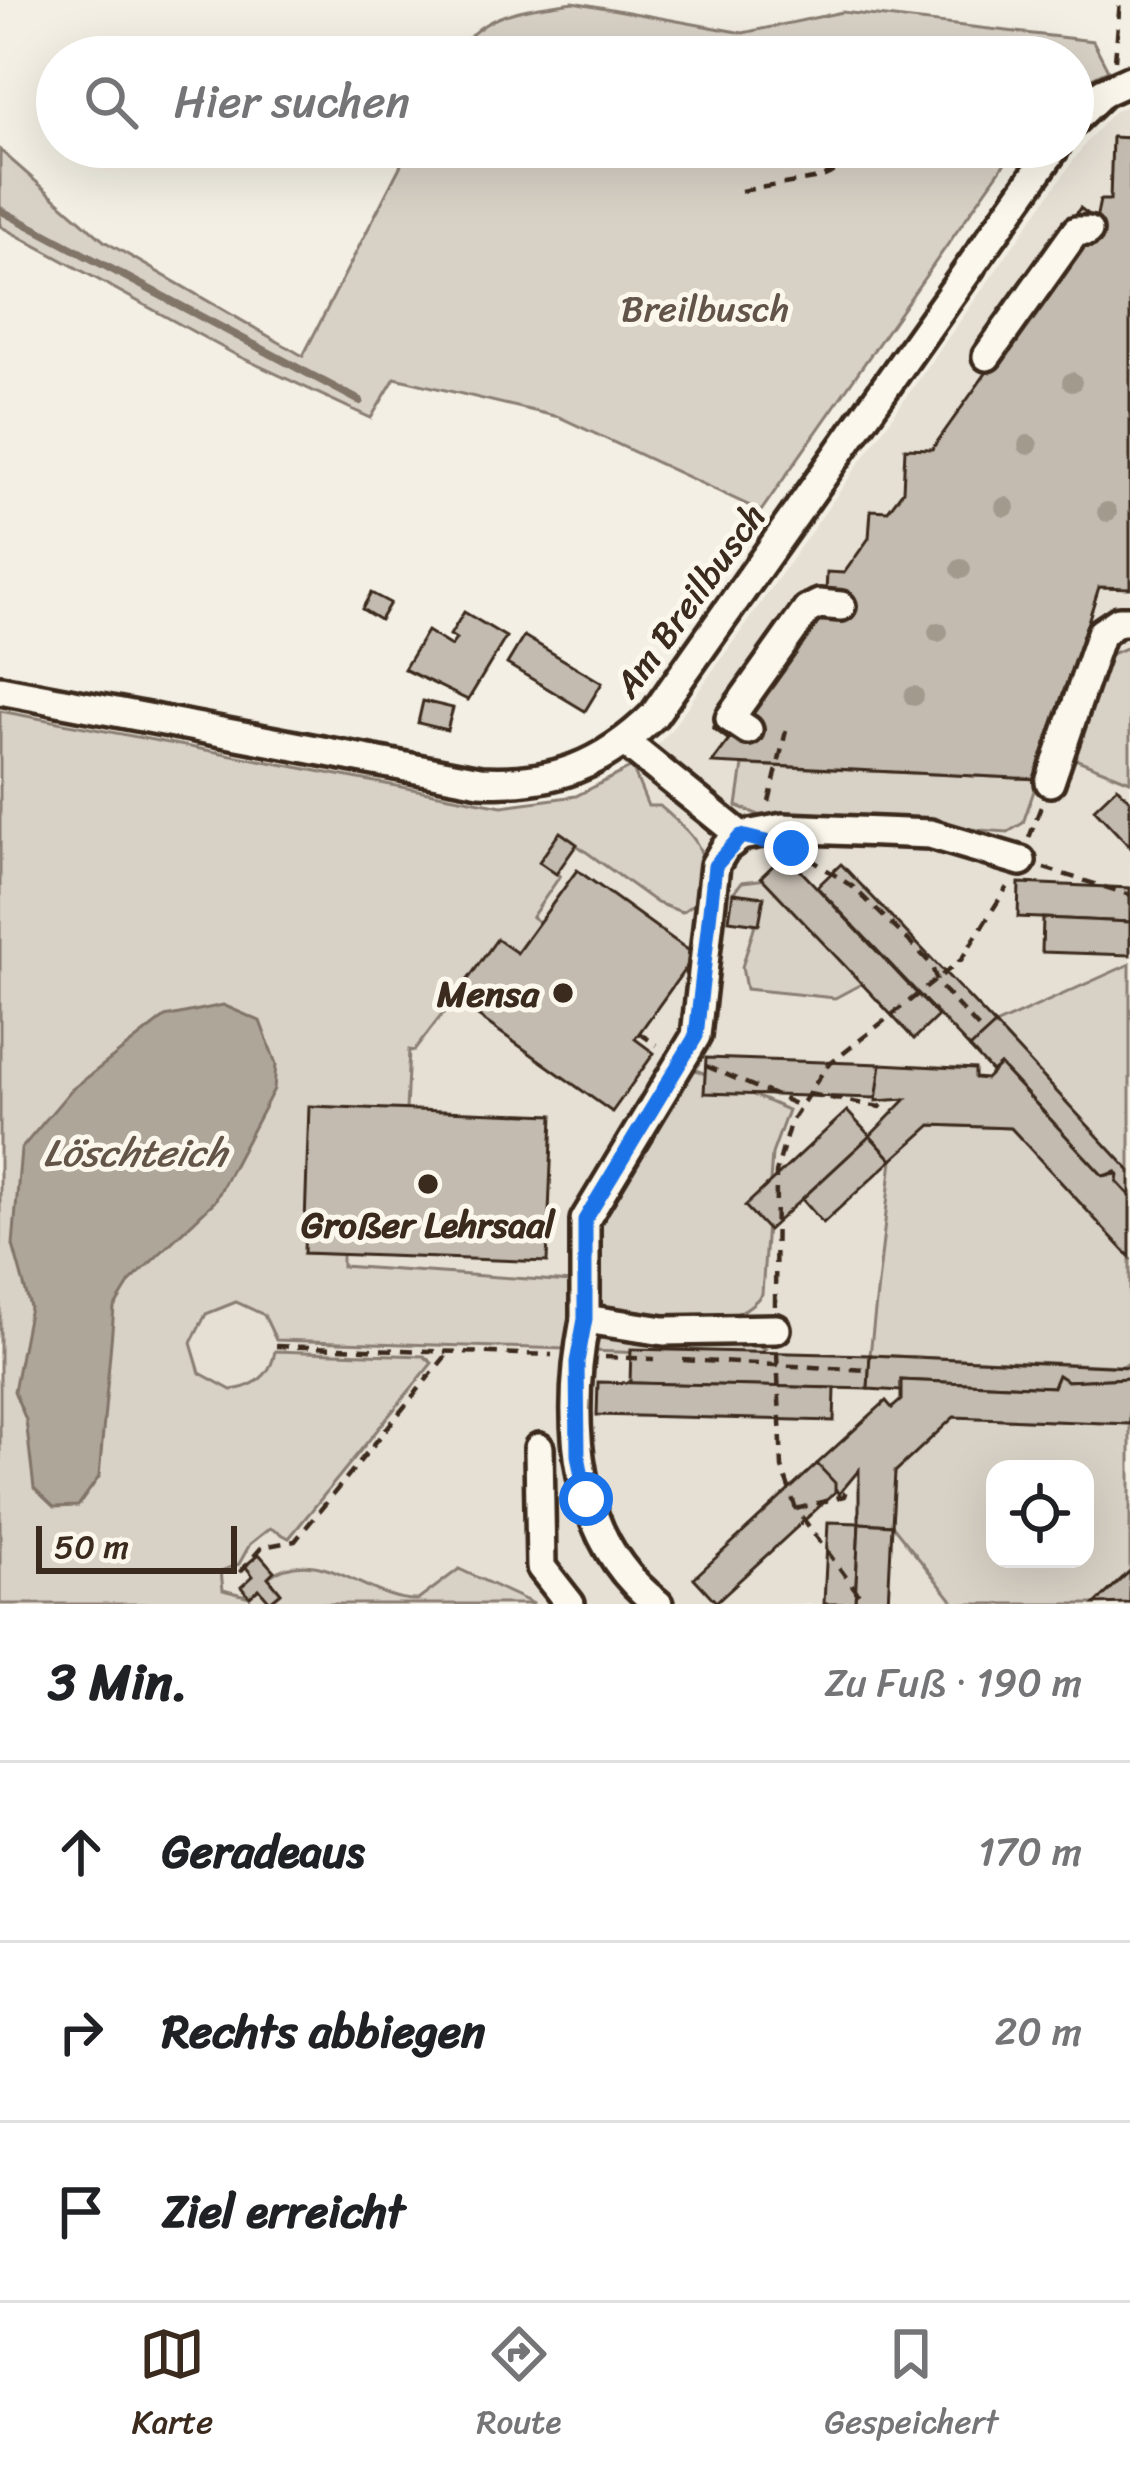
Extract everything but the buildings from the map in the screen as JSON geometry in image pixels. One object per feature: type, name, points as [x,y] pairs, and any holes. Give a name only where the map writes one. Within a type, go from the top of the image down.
[{"type":"street","points":[[1094,100],[1125,82]]},
{"type":"street","name":"Am Breilbusch","points":[[0,690],[480,781],[526,783],[569,774],[626,743],[654,716],[1039,168]]},
{"type":"street","points":[[987,356],[1076,231],[1088,231]]},
{"type":"street","points":[[748,730],[730,718],[807,610],[819,604],[842,606]]},
{"type":"street","points":[[1050,782],[1101,633],[1119,621],[1130,621]]},
{"type":"street","points":[[626,743],[751,833],[930,834],[1021,861]]},
{"type":"street","points":[[658,1604],[623,1572],[586,1499],[578,1455],[577,1362],[585,1319],[585,1220],[687,1057],[707,960],[715,866],[751,833]]},
{"type":"street","points":[[585,1319],[664,1331],[776,1328]]},
{"type":"street","points":[[538,1448],[541,1567],[570,1604]]},
{"type":"path","points":[[1120,0],[1115,57],[1125,82]]},
{"type":"path","points":[[741,191],[820,178],[842,168]]},
{"type":"path","points":[[751,833],[786,731]]},
{"type":"path","points":[[866,1604],[796,1509],[782,1467],[776,1173],[800,1106],[826,1067],[938,984],[961,961],[1021,861],[1050,782]]},
{"type":"path","points":[[805,856],[868,901],[931,964],[938,984],[984,1034]]},
{"type":"path","points":[[1021,861],[1130,895]]},
{"type":"path","points":[[638,1034],[800,1106]]},
{"type":"path","points":[[808,1094],[880,1107],[886,1101]]},
{"type":"path","points":[[240,1572],[262,1547],[295,1541],[449,1352],[276,1346]]},
{"type":"path","points":[[796,1509],[844,1496],[847,1486]]},
{"type":"shaded area","points":[[1130,104],[1130,1604],[0,1604],[0,711],[488,805],[547,803],[603,785],[651,752],[671,730],[1068,168],[1094,168],[1094,134],[1114,112]]},
{"type":"green space","points":[[573,2],[743,33],[842,12],[1050,36],[471,36],[491,21],[522,10]]},
{"type":"green space","points":[[1094,43],[1108,70],[1094,77]]},
{"type":"green space","name":"Breilbusch","points":[[0,150],[104,241],[303,356],[399,168],[1001,168],[761,511],[559,417],[395,378],[371,418],[236,355],[0,226]]},
{"type":"green space","points":[[1130,646],[1130,781],[1070,757],[1097,660]]},
{"type":"green space","points":[[0,711],[502,806],[576,796],[632,767],[648,806],[660,806],[697,844],[704,865],[705,896],[682,912],[657,903],[560,833],[539,862],[560,876],[532,917],[539,922],[517,953],[454,999],[414,1051],[409,1050],[406,1110],[304,1253],[342,1254],[342,1266],[571,1282],[573,1321],[566,1349],[276,1340],[264,1315],[236,1302],[206,1314],[191,1343],[200,1373],[231,1390],[260,1379],[275,1351],[424,1356],[432,1363],[289,1538],[270,1528],[250,1544],[239,1564],[221,1571],[223,1590],[250,1597],[259,1589],[271,1602],[281,1593],[268,1577],[287,1567],[306,1565],[399,1598],[418,1600],[459,1569],[534,1604],[0,1604]]},
{"type":"green space","points":[[743,765],[1038,779],[1023,823],[1008,832],[759,815],[737,806]]},
{"type":"green space","points":[[790,864],[802,871],[806,896],[837,895],[884,952],[880,974],[835,998],[746,989],[742,967],[763,898],[733,893],[742,882],[767,879]]},
{"type":"green space","points":[[1130,964],[1130,1171],[995,1025]]},
{"type":"green space","points":[[689,1067],[788,1110],[772,1154],[762,1294],[747,1308],[710,1321],[667,1321],[605,1312],[593,1288],[593,1258],[602,1224],[636,1152]]},
{"type":"green space","points":[[931,1125],[1011,1128],[1130,1257],[1130,1361],[1123,1366],[870,1355],[892,1160]]},
{"type":"green space","points":[[607,1336],[748,1342],[765,1349],[755,1357],[591,1351],[595,1340]]},
{"type":"green space","points":[[954,1417],[1130,1424],[1130,1571],[1095,1604],[955,1604],[892,1525],[895,1472]]},
{"type":"water","name":"Löschteich","points":[[223,1005],[260,1021],[276,1064],[274,1089],[215,1201],[130,1282],[114,1308],[99,1477],[78,1506],[54,1507],[34,1488],[26,1420],[14,1391],[30,1307],[13,1245],[21,1149],[71,1090],[165,1017]]},
{"type":"waterway","points":[[0,210],[360,401]]},
{"type":"place","name":"Mensa","points":[[563,993]]},
{"type":"place","name":"Großer Lehrsaal","points":[[428,1184]]},
{"type":"route","points":[[586,1499],[578,1455],[577,1362],[585,1319],[585,1220],[696,1036],[715,866],[725,848],[741,836],[791,848]]}]
